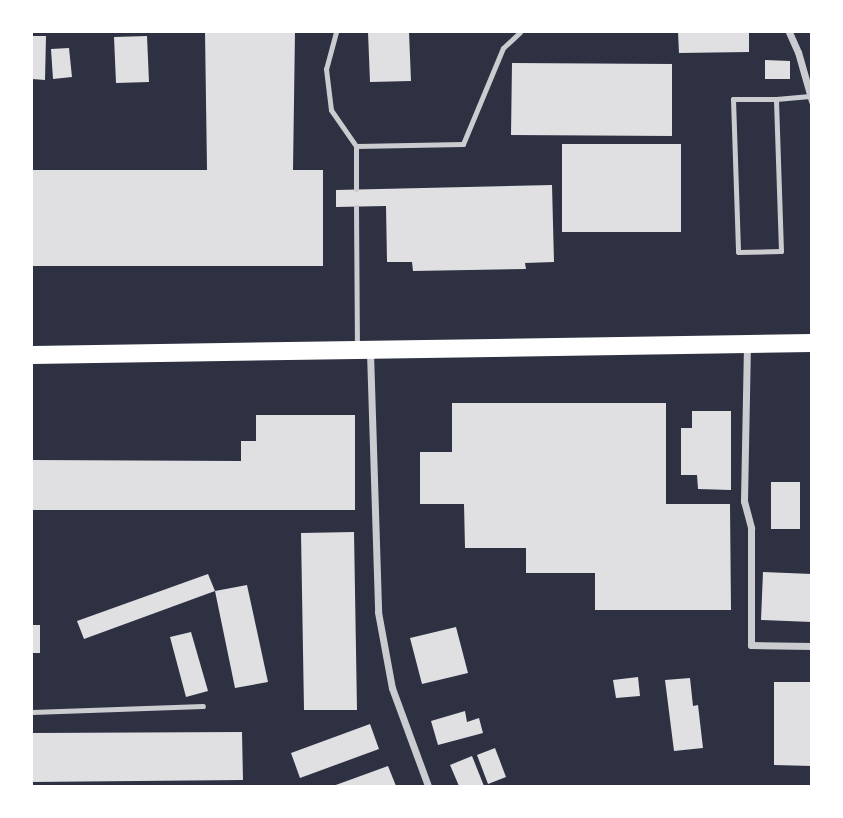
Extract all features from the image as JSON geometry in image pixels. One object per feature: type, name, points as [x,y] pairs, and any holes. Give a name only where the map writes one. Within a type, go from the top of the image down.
[{"type":"main road","points":[[32,355],[811,343]]},
{"type":"street","points":[[789,32],[811,98]]},
{"type":"street","points":[[747,344],[744,501],[751,528],[751,645],[811,646]]},
{"type":"street","points":[[364,351],[378,612],[392,688],[428,786]]},
{"type":"lane","points":[[336,32],[326,68],[331,110],[356,146],[356,189]]},
{"type":"lane","points":[[356,146],[463,144],[503,48],[520,32]]},
{"type":"lane","points":[[776,99],[781,251],[738,252],[733,99],[811,98]]},
{"type":"lane","points":[[356,206],[364,351]]},
{"type":"lane","points":[[32,712],[203,706]]},
{"type":"building","points":[[205,32],[295,32],[293,170],[323,170],[323,266],[32,266],[32,170],[207,170]]},
{"type":"building","points":[[368,32],[409,32],[411,81],[370,82]]},
{"type":"building","points":[[678,32],[749,32],[749,52],[679,53]]},
{"type":"building","points":[[32,36],[46,36],[45,80],[32,79]]},
{"type":"building","points":[[147,36],[149,82],[116,83],[114,37]]},
{"type":"building","points":[[69,48],[72,77],[53,79],[51,49]]},
{"type":"building","points":[[765,60],[790,61],[790,79],[765,79]]},
{"type":"building","points":[[512,63],[672,64],[672,136],[511,135]]},
{"type":"building","points":[[562,144],[681,144],[681,232],[562,232]]},
{"type":"building","points":[[552,185],[554,262],[525,263],[526,269],[413,271],[412,262],[387,262],[386,206],[336,207],[336,190]]},
{"type":"building","points":[[452,403],[666,403],[666,504],[730,504],[731,610],[595,610],[595,573],[526,573],[526,548],[465,548],[464,504],[420,504],[420,452],[452,452]]},
{"type":"building","points":[[692,411],[731,411],[731,490],[698,489],[697,475],[681,475],[681,428],[692,428]]},
{"type":"building","points":[[256,415],[355,415],[355,510],[32,510],[32,460],[241,461],[241,441],[256,441]]},
{"type":"building","points":[[771,482],[800,482],[800,529],[771,529]]},
{"type":"building","points":[[354,532],[357,710],[304,710],[301,533]]},
{"type":"building","points":[[763,572],[812,574],[812,622],[761,620]]},
{"type":"building","points":[[208,574],[215,591],[84,639],[77,621]]},
{"type":"building","points":[[247,585],[268,682],[235,688],[215,591]]},
{"type":"building","points":[[32,625],[40,625],[40,653],[32,653]]},
{"type":"building","points":[[456,627],[468,673],[422,684],[410,638]]},
{"type":"building","points":[[191,632],[208,691],[186,697],[170,637]]},
{"type":"building","points":[[638,677],[640,696],[616,698],[613,680]]},
{"type":"building","points":[[690,678],[693,706],[698,705],[703,748],[674,751],[665,680]]},
{"type":"building","points":[[774,682],[812,682],[812,766],[774,765]]},
{"type":"building","points":[[465,711],[467,722],[479,718],[483,733],[438,745],[431,721]]},
{"type":"building","points":[[370,724],[379,749],[300,778],[291,753]]},
{"type":"building","points":[[242,732],[243,780],[32,782],[32,733]]},
{"type":"building","points":[[495,748],[506,777],[488,784],[477,755]]},
{"type":"building","points":[[472,756],[484,786],[459,786],[450,765]]},
{"type":"building","points":[[388,766],[396,786],[333,786]]}]
